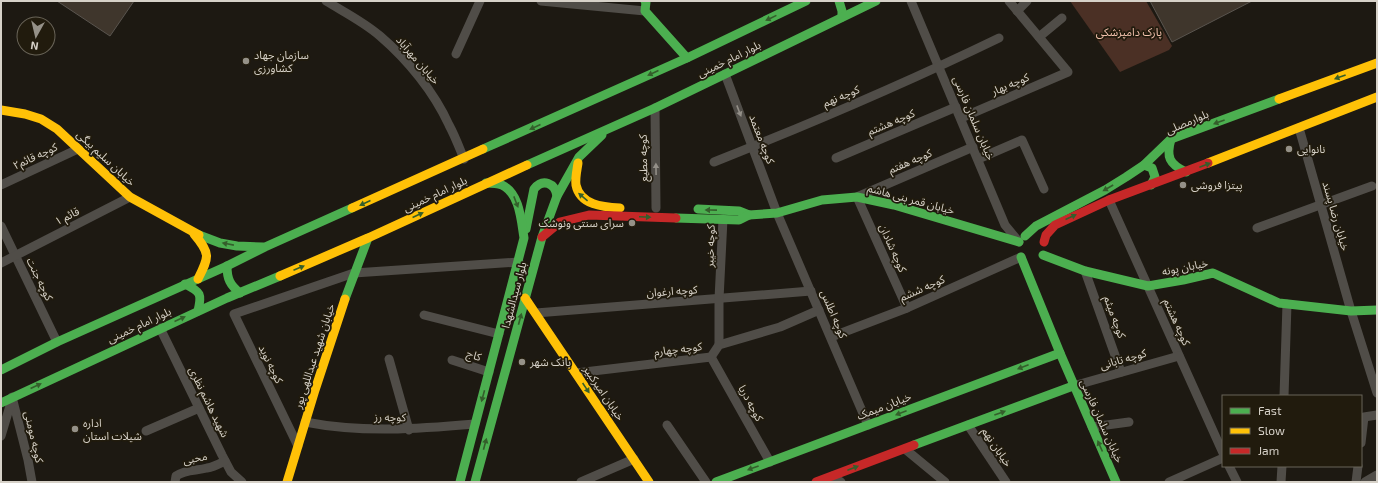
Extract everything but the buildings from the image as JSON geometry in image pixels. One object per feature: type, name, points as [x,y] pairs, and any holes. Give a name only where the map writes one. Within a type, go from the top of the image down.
[{"type":"street","name":"خیابان مهرآباد","points":[[326,1],[349,14],[379,36],[405,60],[432,94],[449,124],[464,159]]},
{"type":"street","points":[[456,54],[480,1]]},
{"type":"street","points":[[541,1],[646,4],[686,58]]},
{"type":"street","name":"بلوار امام خمینی","points":[[1,370],[57,342],[686,58],[806,1]]},
{"type":"street","points":[[839,1],[842,17]]},
{"type":"street","name":"بلوار امام خمینی","points":[[1,403],[160,328],[368,238],[486,183],[655,108],[876,1]]},
{"type":"street","name":"خیابان سلمان فارسی","points":[[911,1],[1005,225],[1022,239]]},
{"type":"street","points":[[1009,1],[1039,37],[1062,18]]},
{"type":"street","points":[[1017,11],[1028,1]]},
{"type":"street","name":"کوچه بهار","points":[[961,118],[1068,72],[1039,37]]},
{"type":"street","name":"کوچه نهم","points":[[714,162],[753,147],[939,67],[999,38]]},
{"type":"street","name":"بلوارمصلی","points":[[1022,239],[1036,226],[1105,190],[1144,165],[1171,139],[1377,63]]},
{"type":"street","name":"کوچه معتمد","points":[[725,74],[777,212]]},
{"type":"street","points":[[1044,242],[1035,235],[1022,239],[1018,251],[1021,258],[1031,262],[1038,260],[1044,255],[1044,242],[1046,235],[1055,225],[1109,200],[1186,172],[1377,97]]},
{"type":"street","name":"کوچه هشتم","points":[[836,158],[956,107]]},
{"type":"street","name":"کوچه مطیع","points":[[655,108],[656,208]]},
{"type":"street","name":"خیابان سلیم بیگی","points":[[1,110],[25,114],[41,119],[58,130],[130,197],[192,233]]},
{"type":"street","name":"خیابان رضا پسند","points":[[1299,128],[1351,311],[1377,394]]},
{"type":"street","name":"بلوار سیدالشهدا","points":[[475,482],[542,237],[557,196],[579,157],[607,129]]},
{"type":"street","points":[[1171,139],[1168,149],[1169,160],[1176,168],[1186,172]]},
{"type":"street","points":[[978,159],[1022,140],[1044,189]]},
{"type":"street","name":"کوچه هفتم","points":[[857,197],[973,147]]},
{"type":"street","name":"کوچه قائم۲","points":[[1,185],[78,149]]},
{"type":"street","name":"خیابان قمر بنی هاشم","points":[[579,157],[576,184],[578,194],[588,202],[606,207],[739,211],[749,215]]},
{"type":"street","points":[[1144,165],[1152,168],[1155,177],[1151,185]]},
{"type":"street","points":[[524,238],[534,189],[536,186],[542,182],[550,183],[556,188],[557,196]]},
{"type":"street","name":"بلوار سیدالشهدا","points":[[460,482],[519,262],[524,238],[519,210],[514,195],[502,185],[486,183]]},
{"type":"street","points":[[1257,228],[1372,186]]},
{"type":"street","name":"قائم ۱","points":[[1,263],[130,197]]},
{"type":"street","name":"خیابان قمر بنی هاشم","points":[[542,237],[560,222],[589,215],[739,220],[749,215],[777,212],[822,200],[857,197],[894,205],[1022,239]]},
{"type":"street","name":"کوچه شادان","points":[[857,197],[907,308]]},
{"type":"street","name":"کوچه هشتم","points":[[1109,200],[1222,451]]},
{"type":"street","name":"کوچه اطلس","points":[[777,212],[868,425]]},
{"type":"street","name":"کوچه خیبر","points":[[719,345],[719,299],[723,219]]},
{"type":"street","name":"کوچه جنت","points":[[1,226],[57,342]]},
{"type":"street","points":[[192,233],[220,243],[237,246],[265,247]]},
{"type":"street","points":[[192,233],[205,246],[208,253],[204,267],[198,279]]},
{"type":"street","name":"خیابان شهید عبداللهی پور","points":[[287,482],[354,273],[368,238]]},
{"type":"street","name":"خیابان پونه","points":[[1044,255],[1085,271],[1148,286],[1213,273],[1279,303],[1351,311],[1377,310]]},
{"type":"street","name":"خیابان سلمان فارسی","points":[[1021,258],[1116,482]]},
{"type":"street","name":"کوچه ششم","points":[[831,337],[907,308],[1021,258]]},
{"type":"street","points":[[354,273],[519,262]]},
{"type":"street","points":[[227,266],[226,276],[230,284],[240,293]]},
{"type":"street","name":"کوچه میثم","points":[[1085,271],[1121,372]]},
{"type":"street","name":"کوچه نوید","points":[[298,446],[234,314],[354,273]]},
{"type":"street","points":[[185,284],[197,290],[201,298],[198,311]]},
{"type":"street","name":"کوچه ارغوان","points":[[536,313],[811,291]]},
{"type":"street","name":"خیابان امیرکبیر","points":[[525,298],[649,482]]},
{"type":"street","points":[[1284,395],[1287,304]]},
{"type":"street","points":[[719,345],[780,327],[819,310]]},
{"type":"street","points":[[424,315],[499,334]]},
{"type":"street","name":"شهید هاشم نظری","points":[[160,328],[225,461],[231,472],[242,482]]},
{"type":"street","name":"کوچه چهارم","points":[[576,373],[711,357],[719,345]]},
{"type":"street","name":"خیابان میمک","points":[[716,482],[1060,353]]},
{"type":"street","name":"کوچه تابانی","points":[[1074,386],[1179,356]]},
{"type":"street","name":"کوچه دریا","points":[[711,357],[770,462]]},
{"type":"street","points":[[389,359],[409,430]]},
{"type":"street","name":"کاج","points":[[452,360],[489,372]]},
{"type":"street","points":[[816,482],[1074,386]]},
{"type":"street","points":[[1,436],[12,397]]},
{"type":"street","name":"کوچه مومنی","points":[[12,397],[32,482]]},
{"type":"street","points":[[146,431],[199,408]]},
{"type":"street","points":[[1362,430],[1363,417],[1377,415]]},
{"type":"street","name":"کوچه رز","points":[[305,422],[342,428],[409,430],[475,424]]},
{"type":"street","points":[[1092,427],[1128,422]]},
{"type":"street","points":[[667,425],[706,482]]},
{"type":"street","name":"خیابان نهم","points":[[968,425],[1006,482]]},
{"type":"street","points":[[905,449],[945,482]]},
{"type":"street","points":[[1170,482],[1222,458]]},
{"type":"street","points":[[581,482],[634,459]]},
{"type":"street","name":"محبی","points":[[175,482],[176,476],[182,471],[205,469],[225,461]]},
{"type":"street","points":[[1230,467],[1237,482]]},
{"type":"street","points":[[1281,482],[1282,467]]},
{"type":"street","points":[[1356,482],[1358,467]]},
{"type":"street","points":[[230,482],[231,472]]},
{"type":"street","points":[[1365,482],[1377,475]]},
{"type":"street","points":[[832,476],[841,482]]},
{"type":"green space","name":"پارک دامپزشکی","points":[[1070,1],[1146,1],[1172,46],[1169,50],[1120,72]]},
{"type":"traffic: fast","points":[[645,1],[645,11],[687,58]]},
{"type":"traffic: fast","points":[[483,149],[687,58],[806,1]]},
{"type":"traffic: fast","points":[[839,1],[842,17]]},
{"type":"traffic: fast","points":[[527,165],[655,108],[876,1]]},
{"type":"traffic: fast","points":[[1025,236],[1036,226],[1105,190],[1126,177],[1144,165],[1171,139],[1279,99]]},
{"type":"traffic: fast","points":[[475,482],[542,237],[557,196],[579,157],[602,135]]},
{"type":"traffic: fast","points":[[1171,139],[1169,151],[1170,159],[1172,163],[1186,172]]},
{"type":"traffic: fast","points":[[1144,165],[1152,168],[1155,177],[1151,185]]},
{"type":"traffic: fast","points":[[460,482],[524,238],[519,208],[513,195],[502,185],[496,183],[486,183]]},
{"type":"traffic: fast","points":[[526,229],[534,189],[545,183],[554,188],[557,196]]},
{"type":"traffic: fast","points":[[676,218],[739,220],[749,215],[777,213],[822,200],[857,197],[894,205],[1019,242]]},
{"type":"traffic: fast","points":[[1,370],[57,342],[352,208]]},
{"type":"traffic: fast","points":[[698,209],[739,211],[749,215]]},
{"type":"traffic: fast","points":[[199,235],[220,243],[237,246],[263,247]]},
{"type":"traffic: fast","points":[[345,299],[368,238]]},
{"type":"traffic: fast","points":[[1043,255],[1085,271],[1148,286],[1213,273],[1279,303],[1351,311],[1377,310]]},
{"type":"traffic: fast","points":[[1021,257],[1060,353],[1116,482]]},
{"type":"traffic: fast","points":[[227,266],[230,281],[240,293]]},
{"type":"traffic: fast","points":[[1,403],[227,298],[280,276]]},
{"type":"traffic: fast","points":[[185,284],[199,294],[200,301],[198,311]]},
{"type":"traffic: fast","points":[[716,482],[1060,353]]},
{"type":"traffic: fast","points":[[914,445],[1073,386]]},
{"type":"traffic: slow","points":[[1279,99],[1377,63]]},
{"type":"traffic: slow","points":[[1208,163],[1377,97]]},
{"type":"traffic: slow","points":[[1,110],[25,114],[41,119],[57,129],[130,197],[199,235]]},
{"type":"traffic: slow","points":[[352,208],[483,149]]},
{"type":"traffic: slow","points":[[578,163],[576,185],[578,192],[582,197],[593,204],[620,208]]},
{"type":"traffic: slow","points":[[280,276],[368,238],[527,165]]},
{"type":"traffic: slow","points":[[194,234],[206,251],[206,260],[198,279]]},
{"type":"traffic: slow","points":[[525,298],[649,482]]},
{"type":"traffic: slow","points":[[287,482],[345,299]]},
{"type":"traffic: jam","points":[[1044,242],[1046,235],[1055,225],[1109,200],[1208,163]]},
{"type":"traffic: jam","points":[[542,237],[560,222],[589,215],[676,218]]},
{"type":"traffic: jam","points":[[816,482],[914,445]]},
{"type":"place","name":"سازمان جهاد کشاورزی","points":[[246,61]]},
{"type":"place","name":"نانوایی","points":[[1289,149]]},
{"type":"place","name":"پیتزا فروشی","points":[[1183,185]]},
{"type":"place","name":"سرای سنتی ونوشک","points":[[632,223]]},
{"type":"place","name":"بانک شهر","points":[[522,362]]},
{"type":"place","name":"اداره شیلات استان","points":[[75,429]]}]
